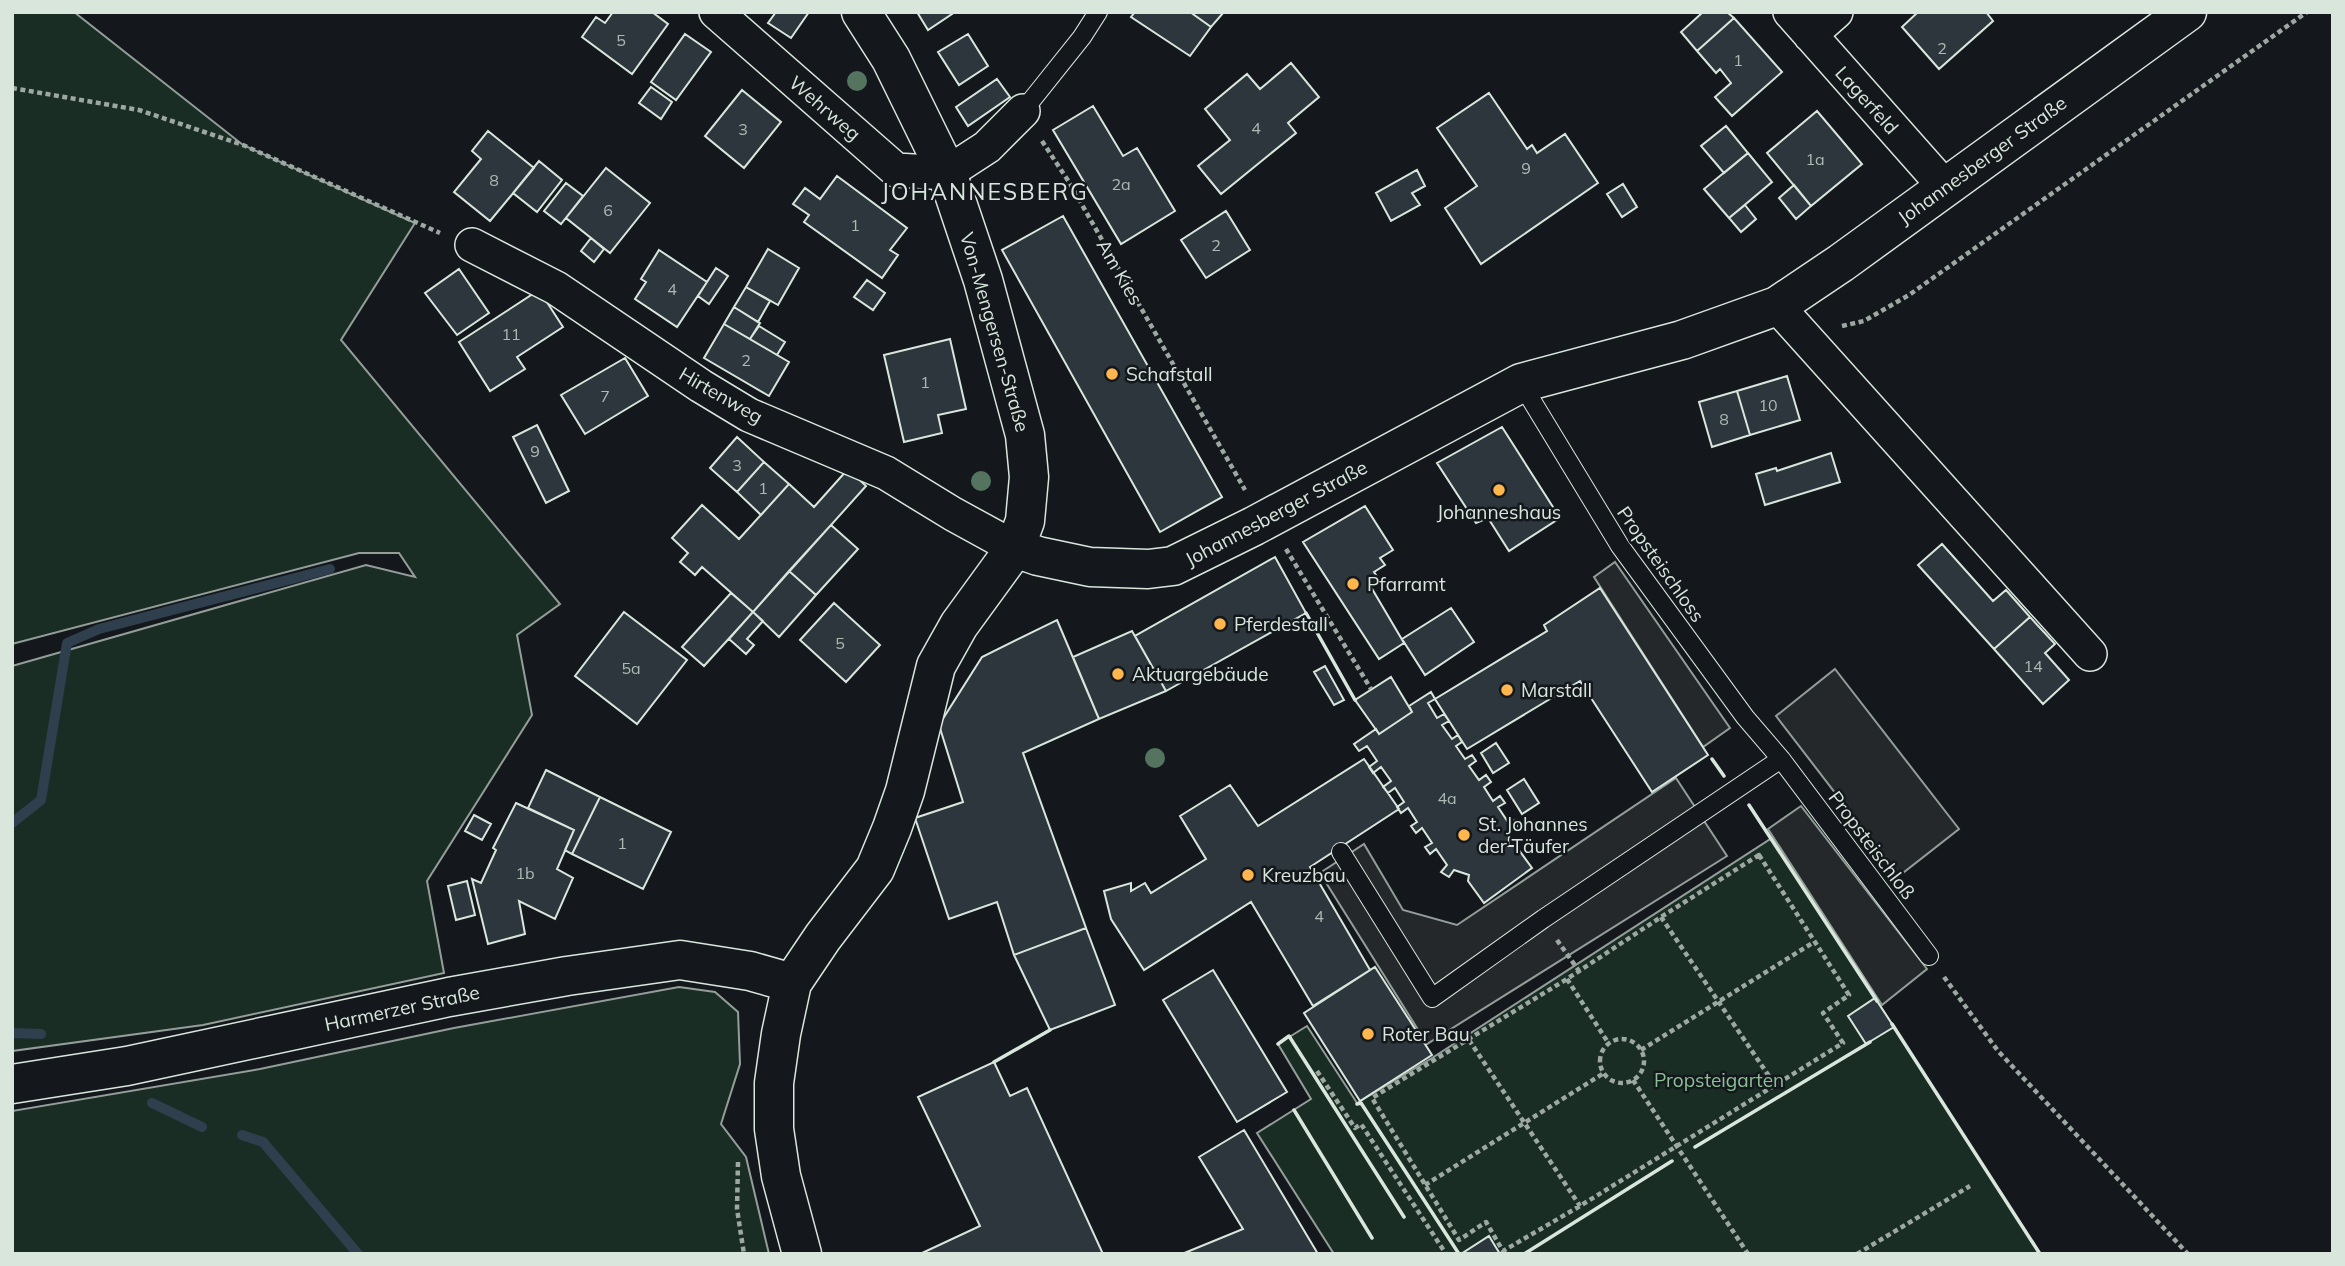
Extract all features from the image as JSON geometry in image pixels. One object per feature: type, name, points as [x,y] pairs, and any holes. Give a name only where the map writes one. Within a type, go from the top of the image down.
[{"type":"street","name":"Wehrweg","points":[[716,12],[896,170],[947,173]]},
{"type":"street","name":"Von-Mengersen-Straße","points":[[861,12],[891,59],[947,173],[984,280],[1025,435],[1030,477],[1025,521],[1015,548]]},
{"type":"street","points":[[1800,24],[1836,12]]},
{"type":"street","name":"Johannesberger Straße","points":[[1015,548],[1038,556],[1090,567],[1147,569],[1173,566],[1263,522],[1521,383],[1682,340],[1777,306],[2187,12]]},
{"type":"street","name":"Lagerfeld","points":[[1800,24],[1944,187]]},
{"type":"street","points":[[947,173],[987,147],[1023,111]]},
{"type":"street","name":"Hirtenweg","points":[[472,245],[556,288],[701,386],[749,415],[886,473],[1015,548]]},
{"type":"street","points":[[1777,306],[2090,654]]},
{"type":"street","points":[[802,1254],[782,1176],[774,1129],[774,1083],[792,983],[875,869],[905,791],[936,666],[959,625],[1015,548]]},
{"type":"street","name":"Harmerzer Straße","points":[[12,1084],[127,1066],[449,997],[680,960],[750,971],[792,983]]},
{"type":"lane","points":[[1023,111],[1082,37],[1098,12]]},
{"type":"lane","name":"Propsteischloss","points":[[1521,383],[1620,546],[1745,717],[1781,759]]},
{"type":"lane","points":[[1342,852],[1432,998],[1543,919],[1781,759]]},
{"type":"lane","name":"Propsteischloß","points":[[1781,759],[1929,956]]},
{"type":"path","points":[[1803,334],[1864,321],[1909,295],[2307,12]]},
{"type":"path","points":[[12,88],[139,110],[243,145],[415,223],[472,245]]},
{"type":"path","name":"Am Kies","points":[[1023,111],[1069,182],[1263,522]]},
{"type":"path","points":[[1290,556],[1371,689]]},
{"type":"path","points":[[1759,855],[1815,942],[1849,995],[1823,1013],[1843,1043],[1503,1251],[1486,1222],[1459,1240],[1372,1098],[1567,979],[1759,855]]},
{"type":"path","points":[[1661,917],[1776,1085]]},
{"type":"path","points":[[1543,919],[1578,971]]},
{"type":"path","points":[[1641,1050],[1815,942]]},
{"type":"path","points":[[1929,956],[1998,1051],[2188,1254]]},
{"type":"path","points":[[1567,979],[1609,1044]]},
{"type":"path","points":[[1624,1039],[1632,1041],[1641,1050],[1643,1069],[1633,1080],[1617,1082],[1604,1073],[1601,1057],[1609,1044],[1624,1039]]},
{"type":"path","points":[[1469,1040],[1580,1206]]},
{"type":"path","points":[[1317,1071],[1354,1128],[1361,1124],[1446,1254]]},
{"type":"path","points":[[1425,1185],[1604,1073]]},
{"type":"path","points":[[1633,1080],[1674,1146],[1748,1254]]},
{"type":"path","points":[[1857,1254],[1970,1186]]},
{"type":"green space","points":[[12,12],[74,12],[243,145],[415,223],[341,340],[560,604],[517,635],[532,715],[427,881],[444,973],[203,1025],[12,1051],[12,666],[366,565],[415,577],[399,553],[359,553],[12,644]]},
{"type":"green space","name":"Propsteigarten","points":[[1772,838],[2040,1254],[1334,1254],[1257,1133],[1311,1099],[1278,1044],[1307,1026],[1357,1103],[1432,1058]]},
{"type":"green space","points":[[679,987],[715,992],[738,1012],[740,1064],[721,1124],[746,1157],[769,1254],[12,1254],[12,1111],[260,1069],[454,1028]]},
{"type":"shaded area","points":[[1615,562],[1730,728],[1703,747],[1594,577]]},
{"type":"shaded area","points":[[1835,669],[1959,829],[1899,876],[1776,716]]},
{"type":"shaded area","points":[[1676,778],[1727,856],[1427,1044],[1320,873],[1364,844],[1403,910],[1457,925]]},
{"type":"shaded area","points":[[1801,806],[1927,969],[1882,1005],[1768,829]]},
{"type":"building","points":[[613,12],[652,12],[668,24],[632,74],[582,37],[596,17],[605,23]]},
{"type":"building","points":[[776,12],[809,12],[791,38],[768,23]]},
{"type":"building","points":[[917,12],[955,12],[928,30]]},
{"type":"building","points":[[1135,12],[1190,12],[1211,27],[1190,56],[1131,17]]},
{"type":"building","points":[[1190,12],[1224,12],[1211,27]]},
{"type":"building","points":[[1703,12],[1727,12],[1734,18],[1697,51],[1681,32]]},
{"type":"building","points":[[1918,12],[1986,12],[1993,21],[1939,69],[1902,27]]},
{"type":"building","points":[[1734,18],[1782,72],[1732,116],[1715,97],[1731,83],[1720,69],[1716,73],[1697,51]]},
{"type":"building","points":[[685,34],[711,52],[676,100],[651,82]]},
{"type":"building","points":[[968,34],[988,66],[959,85],[938,52]]},
{"type":"building","points":[[1291,63],[1319,97],[1288,123],[1296,133],[1221,194],[1198,166],[1230,140],[1205,109],[1247,74],[1260,89]]},
{"type":"building","points":[[997,79],[1010,97],[968,126],[956,107]]},
{"type":"building","points":[[651,87],[672,102],[661,119],[639,103]]},
{"type":"building","points":[[742,90],[781,122],[744,168],[705,136]]},
{"type":"building","points":[[1489,93],[1527,149],[1532,145],[1537,153],[1565,134],[1598,183],[1481,264],[1445,208],[1477,186],[1437,128]]},
{"type":"building","points":[[1093,106],[1123,156],[1137,148],[1175,211],[1121,244],[1053,130]]},
{"type":"building","points":[[1817,111],[1862,164],[1811,206],[1767,153]]},
{"type":"building","points":[[1726,126],[1748,153],[1724,173],[1701,146]]},
{"type":"building","points":[[488,131],[534,168],[490,221],[454,192],[481,159],[472,151]]},
{"type":"building","points":[[1748,153],[1772,182],[1729,218],[1704,189]]},
{"type":"building","points":[[539,161],[562,180],[537,212],[513,193]]},
{"type":"building","points":[[606,168],[650,203],[610,253],[566,218]]},
{"type":"building","points":[[1417,170],[1425,186],[1412,193],[1420,205],[1391,221],[1376,193]]},
{"type":"building","points":[[837,176],[907,228],[890,250],[898,255],[882,278],[804,222],[809,215],[793,204],[805,188],[820,199]]},
{"type":"building","points":[[566,183],[583,196],[561,224],[544,211]]},
{"type":"building","points":[[1623,184],[1637,207],[1622,217],[1607,194]]},
{"type":"building","points":[[1794,185],[1811,206],[1796,219],[1779,198]]},
{"type":"building","points":[[1745,205],[1756,219],[1741,232],[1729,218]]},
{"type":"building","points":[[1226,211],[1250,250],[1206,278],[1181,240]]},
{"type":"building","name":"Schafstall","points":[[1063,216],[1222,497],[1160,532],[1002,250]]},
{"type":"building","points":[[591,238],[604,249],[594,262],[581,251]]},
{"type":"building","points":[[768,249],[799,268],[778,305],[746,287]]},
{"type":"building","points":[[659,250],[707,282],[677,327],[635,299],[646,282],[641,279]]},
{"type":"building","points":[[716,268],[728,276],[709,304],[698,296]]},
{"type":"building","points":[[459,269],[489,313],[457,335],[425,293]]},
{"type":"building","points":[[867,280],[885,293],[873,310],[854,297]]},
{"type":"building","points":[[746,287],[770,301],[758,322],[734,307]]},
{"type":"building","points":[[539,290],[563,327],[517,357],[525,369],[490,391],[459,342]]},
{"type":"building","points":[[734,307],[760,323],[750,339],[724,324]]},
{"type":"building","points":[[724,324],[789,362],[769,396],[704,358]]},
{"type":"building","points":[[759,326],[785,342],[777,355],[750,339]]},
{"type":"building","points":[[950,339],[966,409],[938,415],[942,433],[904,442],[884,355]]},
{"type":"building","points":[[625,358],[648,396],[585,434],[561,395]]},
{"type":"building","points":[[1787,376],[1800,420],[1750,435],[1737,391]]},
{"type":"building","points":[[1737,391],[1750,435],[1712,447],[1699,402]]},
{"type":"building","points":[[537,425],[569,491],[546,503],[513,437]]},
{"type":"building","name":"Johanneshaus","points":[[1502,427],[1560,518],[1509,551],[1488,518],[1476,523],[1437,463]]},
{"type":"building","points":[[737,437],[764,462],[737,492],[710,468]]},
{"type":"building","points":[[1831,453],[1840,482],[1765,505],[1756,474],[1776,468],[1777,471]]},
{"type":"building","points":[[764,462],[789,484],[761,515],[737,492]]},
{"type":"building","points":[[848,469],[866,486],[753,612],[702,567],[695,575],[680,562],[688,553],[672,538],[702,505],[739,539],[789,484],[814,507]]},
{"type":"building","name":"Pfarramt","points":[[1365,506],[1393,550],[1380,558],[1385,565],[1374,572],[1380,581],[1371,587],[1404,643],[1379,659],[1303,542]]},
{"type":"building","points":[[831,525],[858,549],[816,595],[789,571]]},
{"type":"building","points":[[1942,544],[1993,601],[2006,590],[2030,617],[1994,649],[1918,565]]},
{"type":"building","name":"Pferdestall","points":[[1275,557],[1306,613],[1166,691],[1135,636]]},
{"type":"building","points":[[789,571],[816,595],[779,637],[753,612]]},
{"type":"building","name":"Marstall","points":[[1600,588],[1708,755],[1652,792],[1580,681],[1467,749],[1435,699],[1547,631],[1544,625]]},
{"type":"building","points":[[731,593],[753,612],[704,666],[682,647]]},
{"type":"building","points":[[834,603],[880,645],[846,682],[800,640]]},
{"type":"building","points":[[1451,608],[1474,642],[1425,675],[1402,639]]},
{"type":"building","points":[[624,612],[687,660],[637,724],[575,676]]},
{"type":"building","points":[[753,612],[763,621],[747,639],[754,645],[746,654],[729,639]]},
{"type":"building","points":[[2030,617],[2055,644],[2045,653],[2069,680],[2043,704],[1994,649]]},
{"type":"building","points":[[1057,620],[1099,719],[1023,753],[1086,928],[1014,955],[997,902],[949,919],[915,818],[963,802],[939,725],[982,657]]},
{"type":"building","name":"Aktuargebäude","points":[[1132,631],[1166,691],[1099,719],[1073,657]]},
{"type":"building","points":[[1325,666],[1344,700],[1334,705],[1314,672]]},
{"type":"building","points":[[1391,677],[1412,712],[1379,734],[1355,700]]},
{"type":"building","points":[[1431,692],[1435,699],[1428,703],[1437,718],[1444,714],[1449,721],[1442,725],[1452,739],[1458,735],[1462,742],[1456,746],[1465,759],[1472,755],[1476,761],[1469,766],[1479,780],[1486,775],[1491,782],[1484,787],[1493,801],[1500,796],[1505,803],[1498,807],[1508,822],[1516,820],[1518,828],[1510,830],[1508,846],[1516,846],[1532,868],[1484,903],[1468,881],[1469,875],[1454,870],[1449,877],[1441,872],[1447,865],[1436,849],[1430,854],[1425,847],[1432,843],[1422,828],[1416,833],[1411,826],[1417,822],[1408,808],[1401,813],[1397,807],[1404,802],[1395,788],[1388,793],[1383,787],[1391,781],[1381,767],[1373,773],[1369,767],[1377,761],[1367,746],[1359,751],[1354,744],[1376,729],[1379,734],[1412,712],[1409,706]]},
{"type":"building","points":[[1496,743],[1509,763],[1493,773],[1481,753]]},
{"type":"building","name":"Kreuzbau","points":[[1364,759],[1399,809],[1310,867],[1370,970],[1313,1006],[1251,902],[1144,970],[1111,919],[1104,891],[1131,883],[1131,891],[1145,883],[1151,893],[1206,859],[1180,816],[1230,785],[1258,826]]},
{"type":"building","points":[[546,770],[600,797],[572,854],[565,850],[574,830],[528,808]]},
{"type":"building","points":[[1524,779],[1539,803],[1522,814],[1507,790]]},
{"type":"building","points":[[600,797],[671,832],[643,889],[572,854]]},
{"type":"building","points":[[516,803],[574,830],[557,869],[573,878],[555,919],[519,901],[525,934],[488,944],[472,879],[481,883],[496,850],[493,848]]},
{"type":"building","points":[[474,815],[491,824],[482,840],[465,831]]},
{"type":"building","points":[[467,881],[475,915],[456,920],[448,886]]},
{"type":"building","points":[[1086,928],[1115,1005],[1050,1030],[1014,955]]},
{"type":"building","name":"Roter Bau","points":[[1375,967],[1432,1055],[1360,1101],[1304,1013]]},
{"type":"building","points":[[1213,970],[1287,1092],[1237,1122],[1163,1000]]},
{"type":"building","points":[[1875,998],[1894,1027],[1866,1044],[1848,1016]]},
{"type":"building","points":[[994,1062],[1010,1096],[1027,1088],[1103,1254],[920,1254],[980,1226],[918,1097]]},
{"type":"building","points":[[1244,1130],[1318,1254],[1182,1254],[1243,1229],[1199,1157]]},
{"type":"building","points":[[1489,1236],[1500,1254],[1461,1254]]},
{"type":"waterway","points":[[12,823],[41,800],[67,643],[99,629],[330,569]]},
{"type":"waterway","points":[[12,1033],[41,1034]]},
{"type":"waterway","points":[[152,1103],[202,1127]]},
{"type":"waterway","points":[[242,1135],[263,1142],[358,1254]]},
{"type":"wall","points":[[1306,613],[1355,700]]},
{"type":"wall","points":[[1712,759],[1724,776]]},
{"type":"wall","points":[[1749,805],[1877,1001]]},
{"type":"wall","points":[[1892,1024],[2040,1254]]},
{"type":"wall","points":[[994,1062],[1050,1030]]},
{"type":"wall","points":[[1278,1044],[1289,1036],[1404,1217]]},
{"type":"wall","points":[[1695,1147],[1870,1042]]},
{"type":"wall","points":[[1357,1104],[1361,1103],[1459,1254]]},
{"type":"wall","points":[[1294,1110],[1372,1238]]},
{"type":"wall","points":[[1524,1254],[1672,1161]]},
{"type":"place","name":"Schafstall","points":[[1112,374]]},
{"type":"place","name":"Johanneshaus","points":[[1499,490]]},
{"type":"place","name":"Pfarramt","points":[[1353,584]]},
{"type":"place","name":"Pferdestall","points":[[1220,624]]},
{"type":"place","name":"Aktuargebäude","points":[[1118,674]]},
{"type":"place","name":"Marstall","points":[[1507,690]]},
{"type":"place","name":"St. Johannes der Täufer","points":[[1464,835]]},
{"type":"place","name":"Kreuzbau","points":[[1248,875]]},
{"type":"place","name":"Roter Bau","points":[[1368,1034]]},
{"type":"district","name":"JOHANNESBERG","points":[[985,192]]}]
